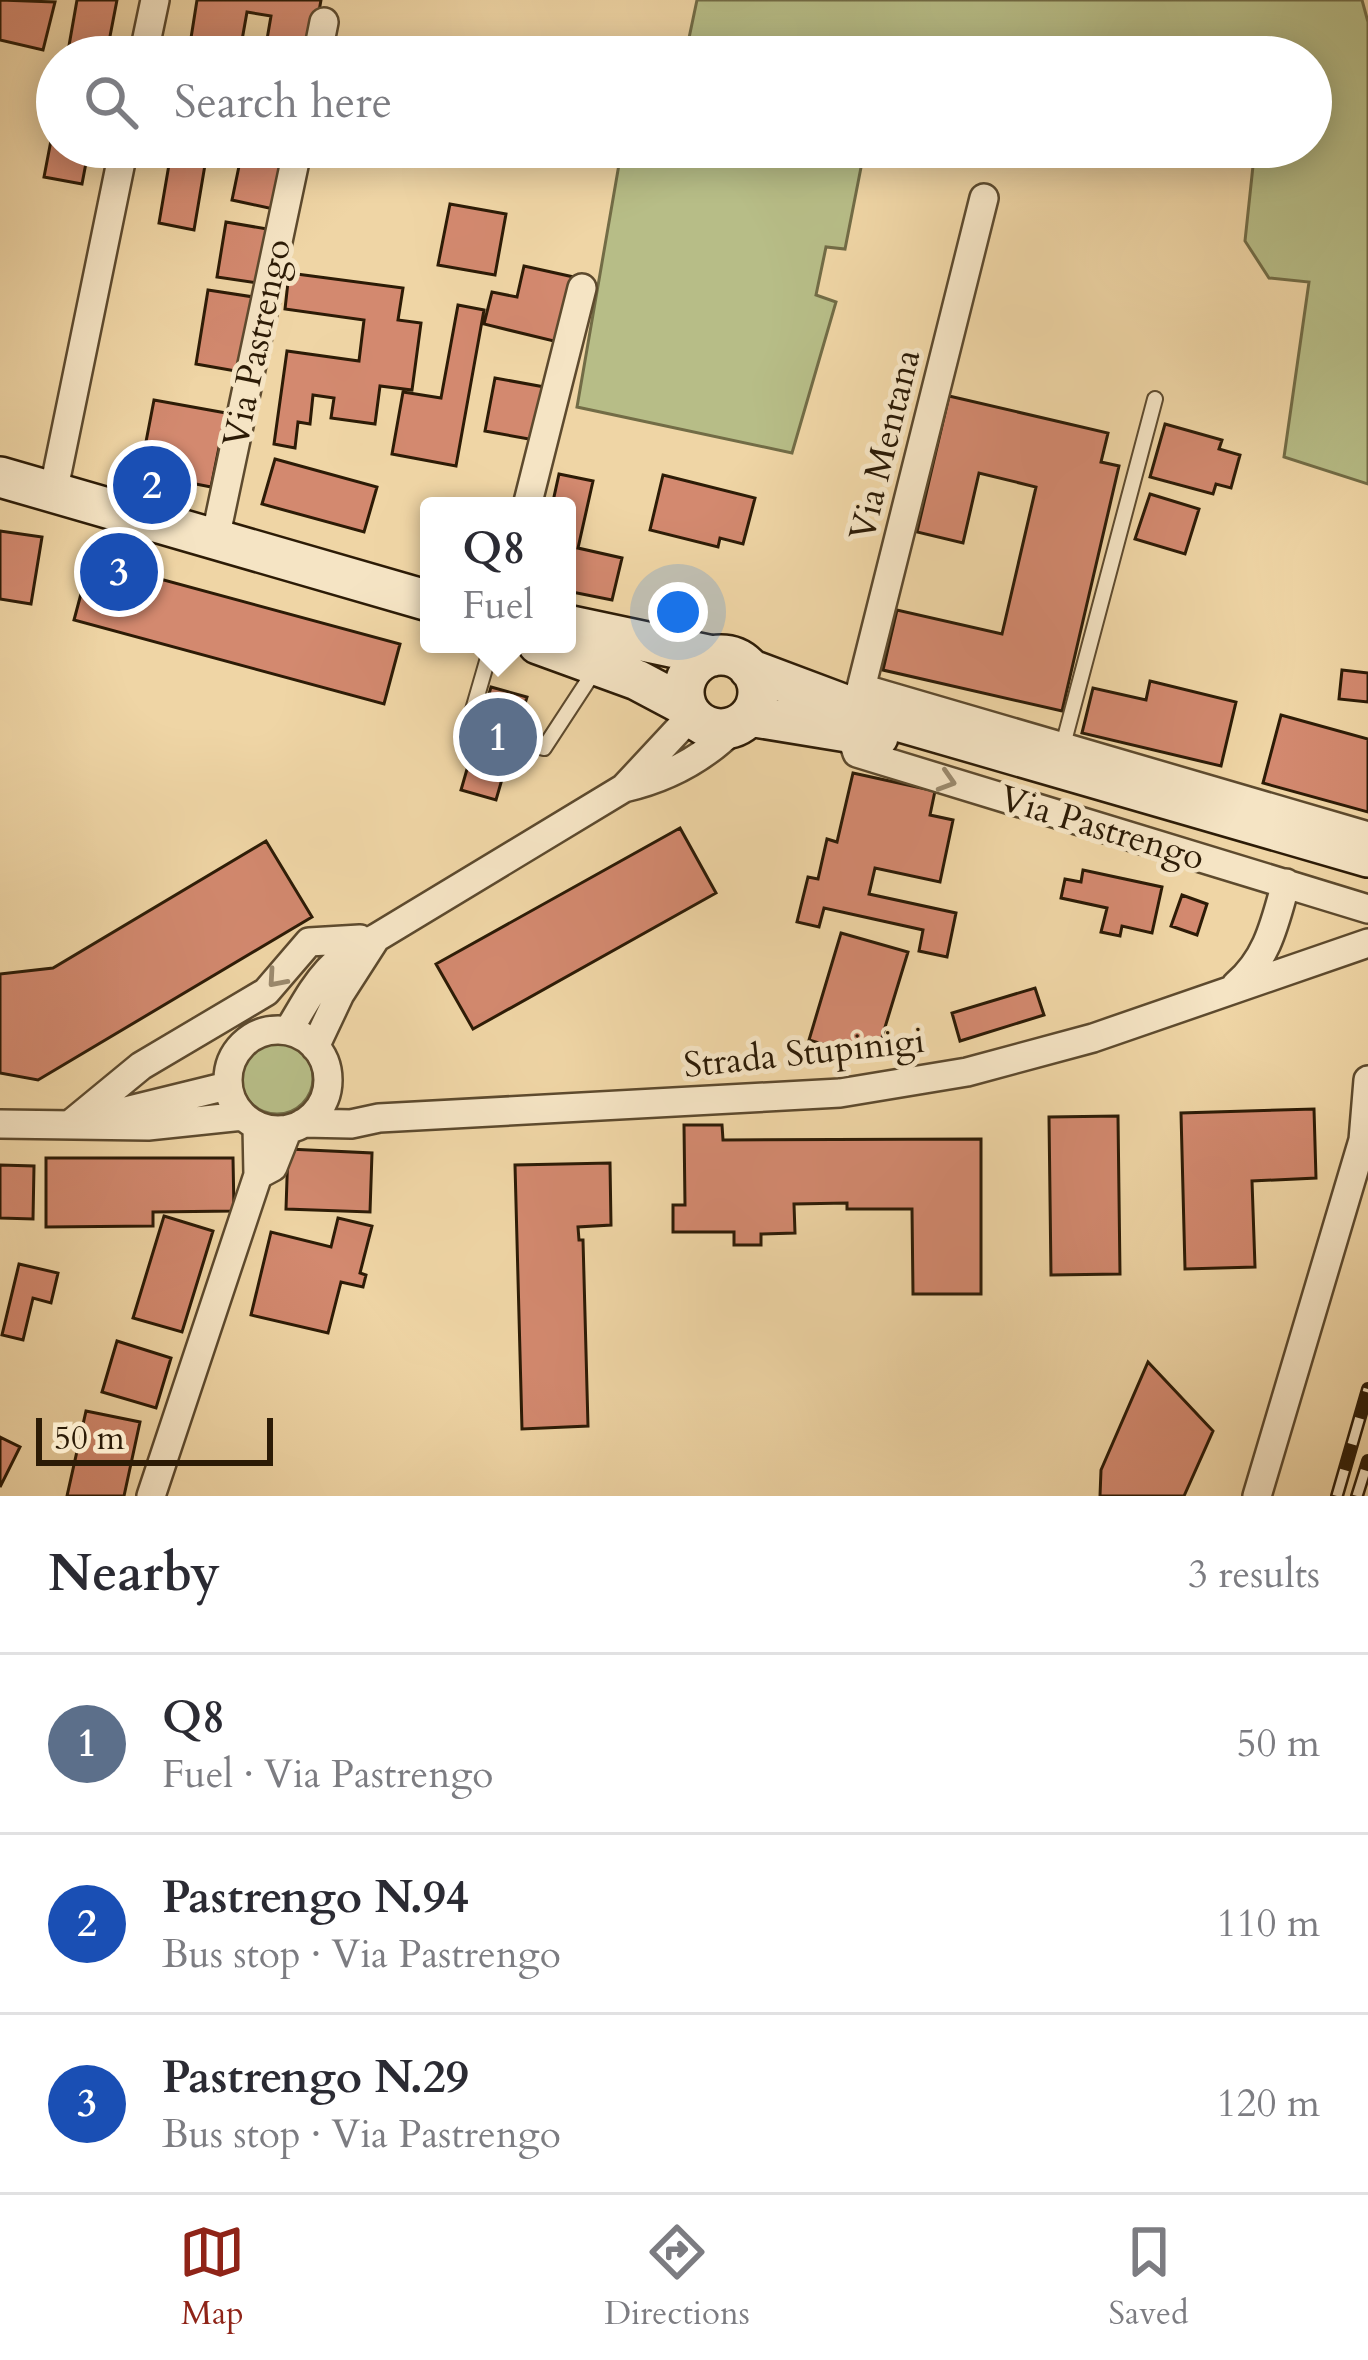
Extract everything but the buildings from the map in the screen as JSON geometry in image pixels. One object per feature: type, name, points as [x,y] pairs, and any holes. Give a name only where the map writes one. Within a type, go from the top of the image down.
[{"type":"main road","points":[[0,477],[420,598]]},
{"type":"main road","name":"Via Pastrengo","points":[[576,628],[731,663],[856,710],[1368,877]]},
{"type":"main road","points":[[561,653],[637,680],[689,710],[707,727],[742,721],[757,698],[731,663],[692,670],[686,681],[689,710]]},
{"type":"main road","name":"Via Pastrengo","points":[[742,721],[856,710],[1368,857]]},
{"type":"street","points":[[147,36],[154,0]]},
{"type":"street","points":[[321,36],[324,22]]},
{"type":"street","points":[[53,493],[120,168]]},
{"type":"street","name":"Via Pastrengo","points":[[215,539],[294,168]]},
{"type":"street","name":"Via Mentana","points":[[856,710],[984,198]]},
{"type":"street","points":[[529,497],[582,288]]},
{"type":"street","points":[[624,788],[689,710]]},
{"type":"street","name":"Via Pastrengo","points":[[1368,836],[1063,745],[856,710],[857,753],[1368,909]]},
{"type":"street","points":[[287,1031],[317,982],[342,954],[624,788],[660,780],[716,746],[742,721]]},
{"type":"street","name":"Strada Stupinigi","points":[[1224,994],[1251,972],[1265,952],[1286,883]]},
{"type":"street","points":[[315,1047],[340,994],[376,938]]},
{"type":"street","points":[[73,1122],[141,1066],[266,992],[309,942],[376,938]]},
{"type":"street","name":"Strada Stupinigi","points":[[296,1126],[840,1093],[968,1072],[1093,1038],[1368,943]]},
{"type":"street","points":[[151,1496],[258,1175],[250,1121],[227,1086],[233,1056],[243,1043],[272,1030],[287,1031],[315,1047],[326,1068],[326,1093],[315,1113],[296,1126],[272,1167],[258,1175]]},
{"type":"street","points":[[1257,1496],[1363,1140],[1368,1080]]},
{"type":"street","points":[[73,1122],[227,1086]]},
{"type":"street","name":"Strada Stupinigi","points":[[326,1093],[380,1118]]},
{"type":"street","points":[[0,1124],[148,1126],[250,1121],[296,1126]]},
{"type":"lane","points":[[1063,745],[1155,399]]},
{"type":"lane","points":[[489,653],[468,727],[544,748],[597,667]]},
{"type":"green space","points":[[697,0],[1362,0],[1368,22],[1368,484],[1284,457],[1309,282],[1269,278],[1245,241],[1253,168],[1332,168],[1332,36],[689,36]]},
{"type":"green space","points":[[618,168],[861,168],[845,249],[826,247],[816,295],[836,302],[792,453],[577,407]]},
{"type":"green space","points":[[277,1042],[303,1052],[313,1078],[303,1104],[277,1114],[251,1104],[241,1078],[251,1052]]},
{"type":"railway","points":[[1337,1496],[1368,1389]]},
{"type":"railway","points":[[1357,1496],[1368,1461]]},
{"type":"place","name":"Pastrengo N.94","points":[[152,485]]},
{"type":"place","name":"Pastrengo N.29","points":[[119,572]]},
{"type":"place","name":"Q8","points":[[498,737]]}]
